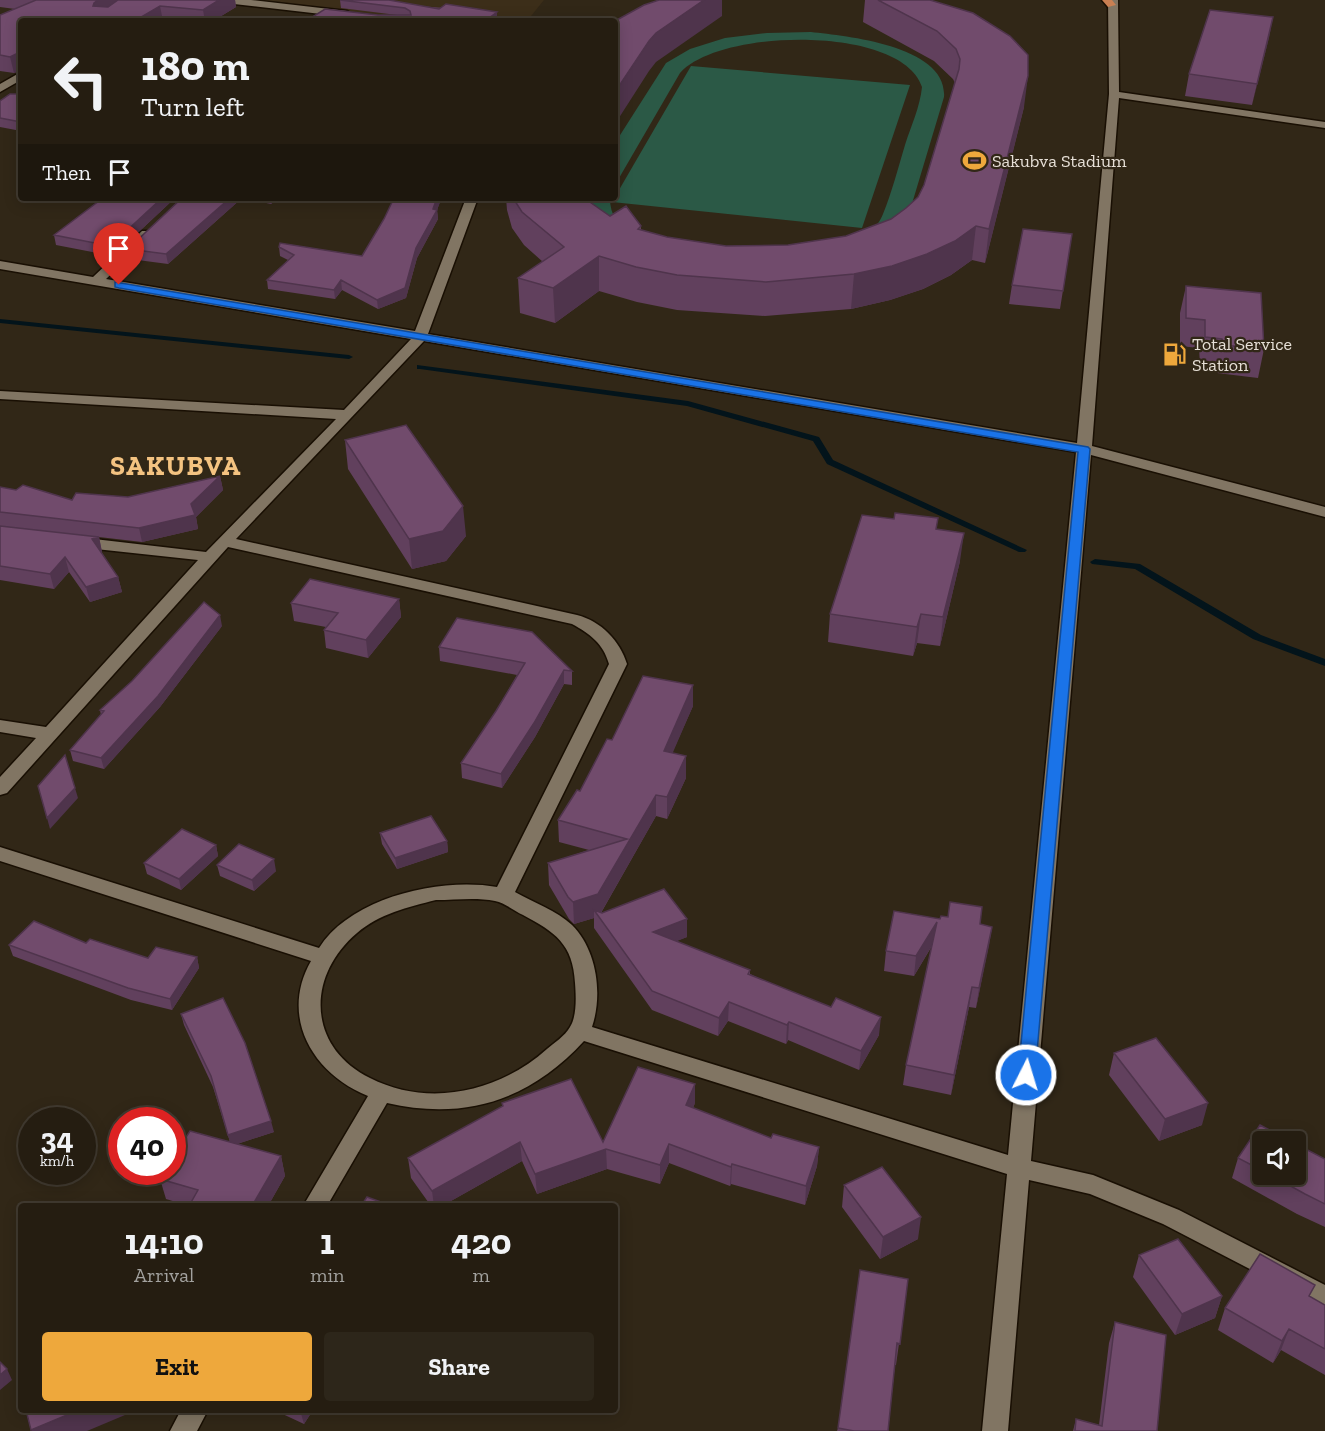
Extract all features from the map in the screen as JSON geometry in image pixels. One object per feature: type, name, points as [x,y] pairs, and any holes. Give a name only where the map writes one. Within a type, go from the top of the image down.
[{"type":"street","points":[[225,0],[353,15]]},
{"type":"street","points":[[995,1431],[1114,94],[1110,2]]},
{"type":"street","points":[[0,89],[18,77]]},
{"type":"street","points":[[1114,94],[1325,125]]},
{"type":"street","points":[[0,789],[210,557],[348,416],[420,337],[471,201]]},
{"type":"street","points":[[96,280],[152,228]]},
{"type":"street","points":[[0,265],[1084,449],[1325,513]]},
{"type":"street","points":[[0,395],[348,416]]},
{"type":"street","points":[[58,540],[210,557]]},
{"type":"street","points":[[226,542],[577,620],[597,630],[607,640],[615,651],[618,664],[503,896]]},
{"type":"street","points":[[0,726],[50,734]]},
{"type":"street","points":[[0,854],[323,957]]},
{"type":"street","points":[[436,893],[485,893],[503,896],[558,925],[578,950],[588,979],[585,1010],[579,1031],[545,1067],[509,1088],[467,1101],[423,1102],[381,1094],[347,1076],[322,1052],[309,1022],[309,991],[323,957],[349,928],[390,905],[436,893]]},
{"type":"street","points":[[579,1031],[1017,1168],[1093,1185],[1171,1217],[1325,1297]]},
{"type":"street","points":[[317,1203],[381,1094]]},
{"type":"street","points":[[183,1431],[193,1413]]},
{"type":"shaded area","points":[[250,0],[544,0],[529,18],[409,18]]},
{"type":"green space","points":[[811,32],[870,41],[913,55],[930,66],[941,80],[944,97],[908,217],[902,227],[887,243],[867,255],[832,267],[785,274],[733,274],[666,265],[635,255],[609,241],[591,222],[586,201],[611,201],[616,220],[633,237],[658,249],[689,257],[721,261],[781,261],[829,253],[862,238],[879,222],[889,197],[922,87],[907,67],[881,52],[847,43],[808,40],[769,41],[732,47],[701,58],[680,73],[618,180],[618,138],[666,63],[690,49],[725,38],[767,33]]},
{"type":"green space","points":[[691,66],[910,85],[862,228],[612,202],[618,201],[618,192]]},
{"type":"building","points":[[36,0],[98,0],[93,6],[108,7],[118,0],[219,0],[203,10],[160,6],[140,18],[18,18],[18,53],[10,57],[0,55],[0,15]]},
{"type":"building","points":[[340,0],[389,0],[439,9],[446,4],[497,12],[489,18],[311,18],[325,9],[378,15],[411,15],[410,11],[405,8]]},
{"type":"building","points":[[659,0],[704,0],[656,33],[618,88],[618,19],[644,5]]},
{"type":"building","points":[[878,0],[930,0],[973,13],[1010,36],[1028,55],[1028,76],[989,229],[976,226],[955,241],[927,254],[892,266],[854,274],[766,282],[677,275],[636,267],[599,256],[553,288],[518,278],[564,247],[522,212],[515,201],[588,201],[610,216],[626,206],[641,226],[638,229],[667,237],[726,246],[788,245],[846,236],[891,219],[918,197],[924,185],[959,69],[960,59],[956,49],[937,31]]},
{"type":"building","points":[[1210,10],[1273,17],[1257,84],[1189,74]]},
{"type":"building","points":[[10,94],[18,94],[18,121],[0,118],[0,101]]},
{"type":"building","points":[[99,201],[159,201],[110,246],[54,235]]},
{"type":"building","points":[[179,201],[227,201],[166,254],[128,249]]},
{"type":"building","points":[[393,201],[436,201],[433,209],[437,210],[416,248],[405,288],[377,300],[341,280],[334,290],[267,280],[294,255],[279,247],[280,243],[362,256]]},
{"type":"building","points":[[1023,229],[1072,234],[1063,291],[1012,285]]},
{"type":"building","points":[[1186,286],[1261,293],[1264,349],[1223,345],[1222,339],[1205,337],[1205,320],[1186,318]]},
{"type":"building","points":[[406,425],[463,506],[443,531],[409,539],[345,440]]},
{"type":"building","points":[[220,476],[191,504],[195,515],[139,528],[0,512],[0,487],[16,490],[23,485],[72,500],[76,493],[128,497]]},
{"type":"building","points":[[895,513],[938,518],[936,529],[964,533],[943,617],[921,614],[917,627],[830,614],[862,515],[894,519]]},
{"type":"building","points":[[0,526],[99,537],[92,539],[118,577],[86,587],[65,557],[50,574],[0,566]]},
{"type":"building","points":[[310,579],[399,599],[366,640],[324,630],[338,613],[291,603]]},
{"type":"building","points":[[204,602],[220,615],[158,696],[101,758],[70,750],[104,711],[100,710],[132,681]]},
{"type":"building","points":[[457,618],[532,632],[572,671],[564,670],[534,723],[501,774],[461,763],[525,663],[439,647]]},
{"type":"building","points":[[643,676],[693,685],[664,751],[686,756],[667,797],[656,795],[598,894],[573,902],[548,863],[627,839],[558,820],[577,790],[580,791],[607,739],[612,740]]},
{"type":"building","points":[[65,755],[75,788],[47,818],[38,786]]},
{"type":"building","points":[[431,816],[447,841],[395,858],[380,833]]},
{"type":"building","points":[[182,829],[216,845],[179,879],[144,863]]},
{"type":"building","points":[[239,844],[274,859],[252,880],[217,865]]},
{"type":"building","points":[[664,889],[687,919],[653,932],[750,970],[748,974],[831,1007],[836,998],[881,1017],[861,1051],[789,1022],[787,1025],[729,1002],[719,1018],[652,991],[594,910],[602,913]]},
{"type":"building","points":[[950,902],[982,907],[980,924],[992,927],[979,988],[972,987],[954,1075],[906,1065],[937,922],[916,956],[886,951],[894,911],[940,919],[941,916],[948,917]]},
{"type":"building","points":[[34,921],[86,943],[90,939],[148,958],[156,947],[197,957],[170,999],[128,988],[9,945]]},
{"type":"building","points":[[223,998],[245,1043],[271,1121],[228,1135],[211,1076],[181,1014]]},
{"type":"building","points":[[1156,1038],[1208,1103],[1165,1119],[1114,1053]]},
{"type":"building","points":[[638,1067],[695,1084],[686,1105],[771,1138],[773,1134],[819,1147],[806,1186],[732,1164],[731,1167],[669,1144],[660,1165],[606,1149],[535,1174],[520,1142],[432,1191],[408,1158],[503,1106],[502,1103],[571,1079],[603,1142]]},
{"type":"building","points":[[1260,1125],[1271,1131],[1256,1131]]},
{"type":"building","points":[[190,1131],[281,1156],[254,1203],[191,1203],[198,1190],[181,1185],[186,1185],[186,1137]]},
{"type":"building","points":[[1252,1137],[1252,1165],[1238,1158]]},
{"type":"building","points":[[1306,1149],[1325,1159],[1325,1204],[1289,1185],[1306,1185]]},
{"type":"building","points":[[882,1167],[921,1217],[883,1237],[844,1185]]},
{"type":"building","points":[[367,1197],[384,1203],[363,1203]]},
{"type":"building","points":[[1178,1239],[1222,1296],[1182,1314],[1139,1255]]},
{"type":"building","points":[[1260,1254],[1315,1285],[1309,1296],[1325,1305],[1325,1349],[1289,1329],[1282,1341],[1225,1308]]},
{"type":"building","points":[[860,1270],[908,1279],[900,1344],[897,1343],[888,1431],[854,1431],[838,1428]]},
{"type":"building","points":[[1115,1322],[1166,1335],[1157,1431],[1075,1431],[1076,1419],[1102,1426]]},
{"type":"building","points":[[0,1362],[7,1369],[0,1375]]},
{"type":"building","points":[[27,1413],[72,1413],[31,1430]]},
{"type":"waterway","points":[[0,321],[349,357]]},
{"type":"waterway","points":[[420,367],[688,404],[816,439],[830,462],[1022,550]]},
{"type":"waterway","points":[[1095,562],[1137,566],[1257,637],[1325,663]]},
{"type":"place","name":"Sakubva Stadium","points":[[974,161]]},
{"type":"place","name":"Total Service Station","points":[[1174,354]]},
{"type":"district","name":"SAKUBVA","points":[[176,466]]},
{"type":"route","points":[[119,285],[1084,449],[1026,1075]]}]
